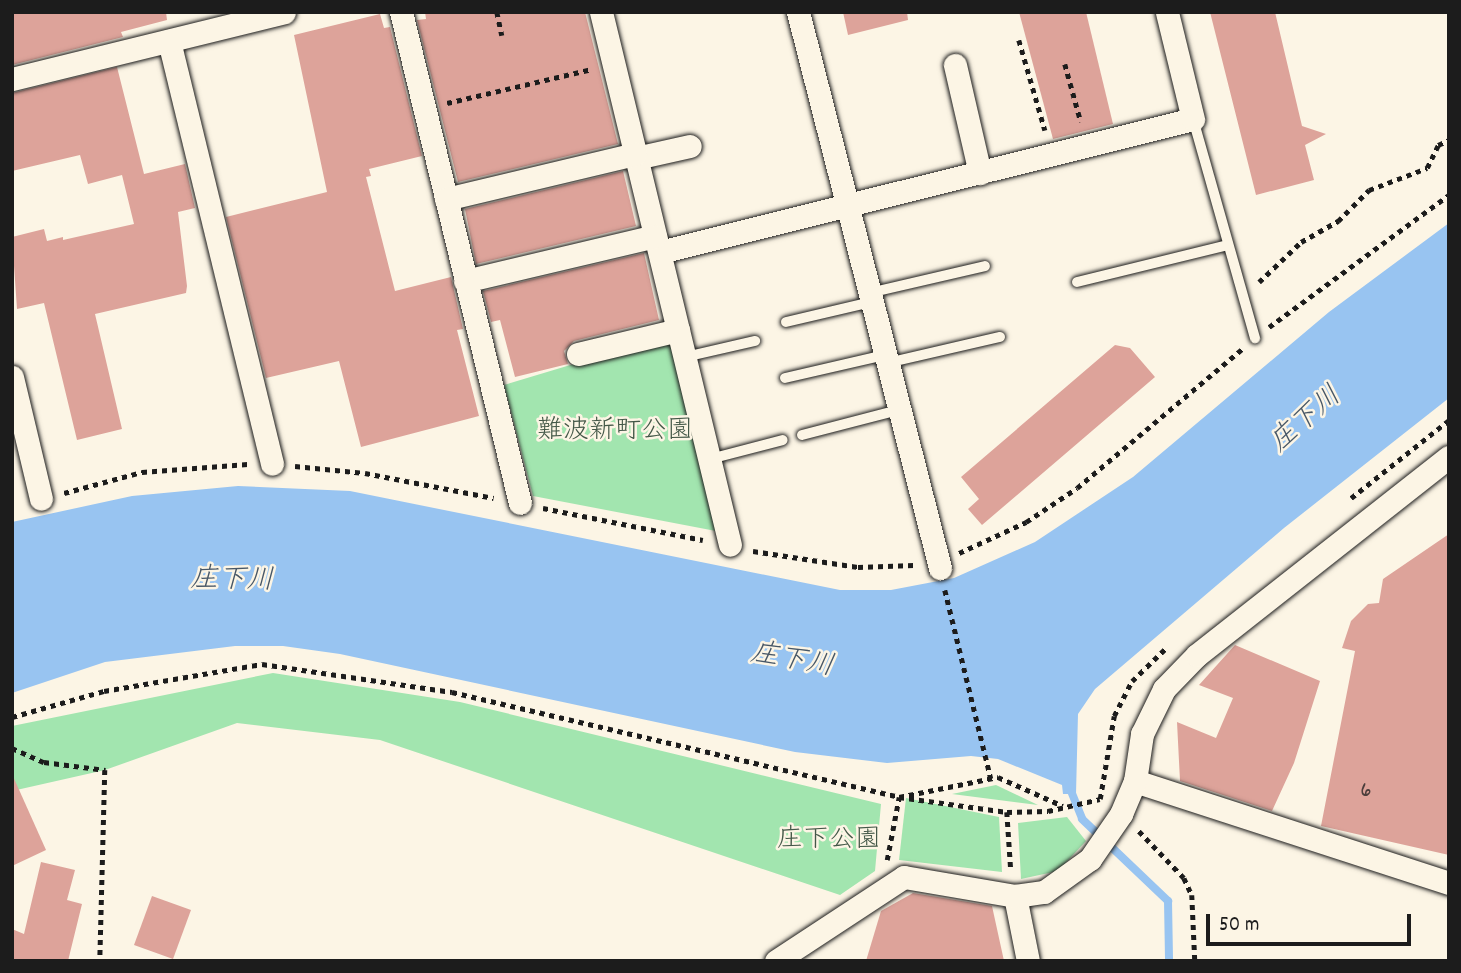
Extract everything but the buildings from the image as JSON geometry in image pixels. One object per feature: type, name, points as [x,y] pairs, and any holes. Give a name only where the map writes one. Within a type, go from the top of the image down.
[{"type":"street","points":[[12,79],[284,12]]},
{"type":"street","points":[[401,12],[520,503]]},
{"type":"street","points":[[601,12],[730,545]]},
{"type":"street","points":[[798,12],[940,568]]},
{"type":"street","points":[[465,281],[846,207],[1193,119],[1167,12]]},
{"type":"street","points":[[169,41],[272,464]]},
{"type":"street","points":[[955,65],[980,173]]},
{"type":"street","points":[[446,199],[690,146]]},
{"type":"street","points":[[578,354],[678,330]]},
{"type":"street","points":[[12,377],[41,499]]},
{"type":"street","points":[[776,961],[904,877],[1015,896],[1044,892],[1090,859],[1111,833],[1135,781],[1142,734],[1164,689],[1197,655],[1449,457]]},
{"type":"street","points":[[1135,781],[1449,883]]},
{"type":"street","points":[[1015,896],[1028,961]]},
{"type":"lane","points":[[1193,119],[1255,338]]},
{"type":"lane","points":[[1077,282],[1228,245]]},
{"type":"lane","points":[[786,322],[985,265]]},
{"type":"lane","points":[[785,378],[1000,337]]},
{"type":"lane","points":[[685,357],[755,341]]},
{"type":"lane","points":[[802,435],[899,410]]},
{"type":"lane","points":[[710,459],[783,440]]},
{"type":"path","points":[[496,12],[502,35]]},
{"type":"path","points":[[1019,40],[1053,155]]},
{"type":"path","points":[[424,108],[613,64]]},
{"type":"path","points":[[1065,64],[1088,146]]},
{"type":"path","points":[[1241,292],[1268,276],[1301,242],[1338,220],[1369,190],[1427,167],[1438,145],[1449,139]]},
{"type":"path","points":[[940,568],[991,778]]},
{"type":"path","points":[[12,717],[104,691],[262,664],[452,692],[899,797],[1007,812],[1064,807],[1100,799],[1108,743],[1119,707]]},
{"type":"path","points":[[12,748],[44,762],[105,770],[100,961]]},
{"type":"path","points":[[899,797],[991,778],[1064,807]]},
{"type":"path","points":[[896,880],[887,859],[899,797]]},
{"type":"path","points":[[1007,812],[1015,896]]},
{"type":"path","points":[[1136,827],[1184,878],[1192,895],[1195,961]]},
{"type":"green space","name":"難波新町公園","points":[[670,335],[721,532],[533,496],[504,385]]},
{"type":"green space","name":"庄下公園","points":[[273,673],[460,702],[881,804],[875,871],[840,895],[380,740],[237,723],[105,770],[12,791],[12,726]]},
{"type":"green space","points":[[996,785],[1038,805],[952,794]]},
{"type":"green space","points":[[906,798],[999,817],[1002,872],[899,860]]},
{"type":"green space","points":[[1067,817],[1086,841],[1058,871],[1021,879],[1018,823]]},
{"type":"water","name":"庄下川","points":[[1449,223],[1449,398],[1284,528],[1095,689],[1078,714],[1076,794],[1063,794],[1062,785],[998,759],[971,756],[887,763],[795,752],[340,654],[283,646],[235,646],[105,662],[12,693],[12,522],[132,496],[238,486],[350,491],[840,590],[891,590],[954,578],[1035,542],[1133,477],[1329,312]]},
{"type":"waterway","points":[[1069,786],[1082,819],[1168,901],[1169,961]]}]
